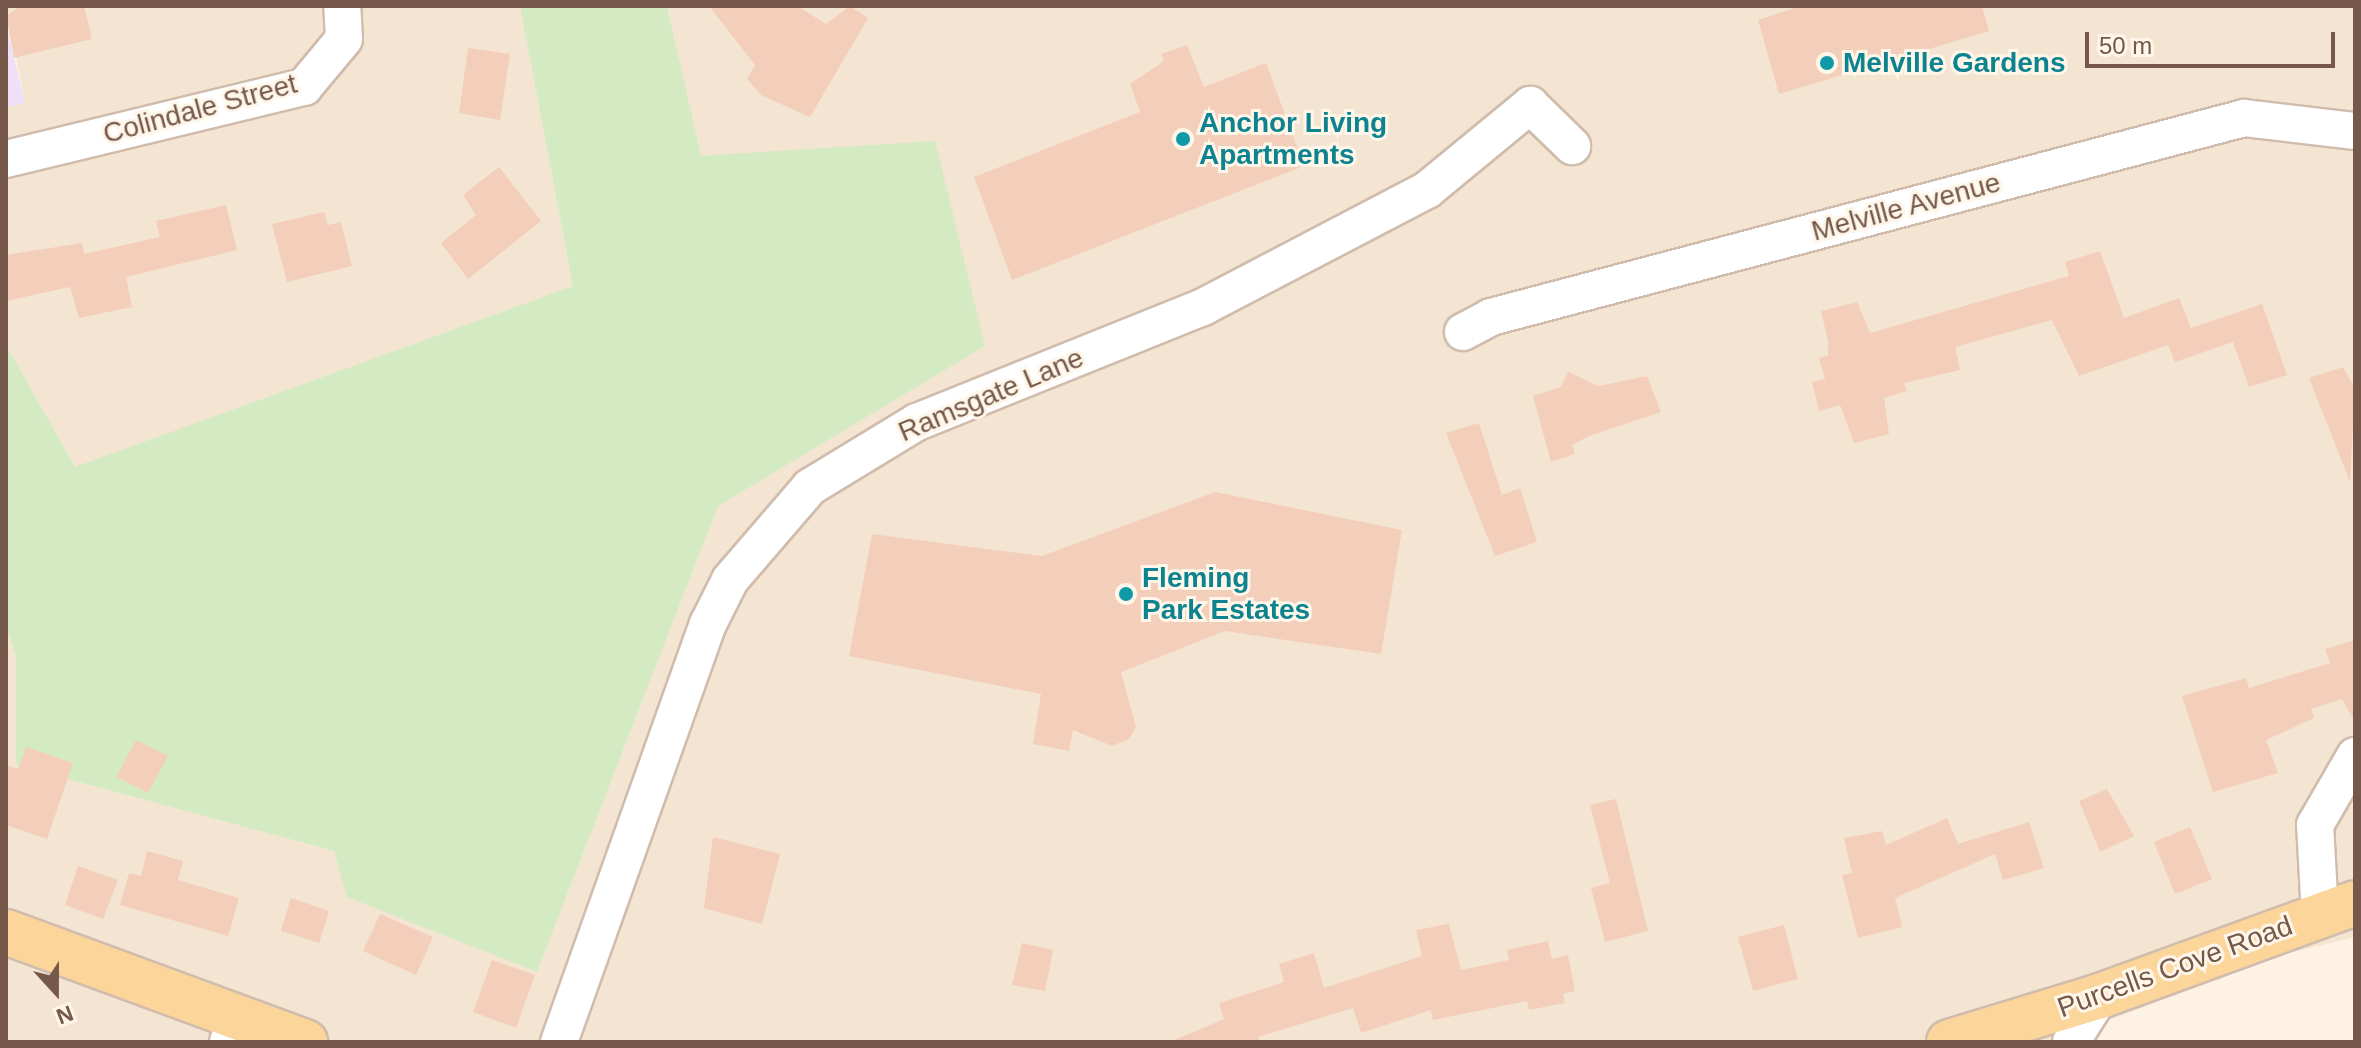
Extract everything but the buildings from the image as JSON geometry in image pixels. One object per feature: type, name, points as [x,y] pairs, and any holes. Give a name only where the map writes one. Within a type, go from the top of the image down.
[{"type":"main road","name":"Purcells Cove Road","points":[[1949,1042],[2100,996],[2337,909]]},
{"type":"main road","points":[[6,932],[232,1031],[305,1042]]},
{"type":"street","name":"Colindale Street","points":[[6,159],[304,87],[344,39],[342,6]]},
{"type":"street","name":"Ramsgate Lane","points":[[559,1042],[708,624],[730,580],[810,487],[917,422],[1203,307],[1427,190],[1530,105],[1572,146]]},
{"type":"street","name":"Melville Avenue","points":[[1463,332],[1491,317],[2244,118],[2355,131]]},
{"type":"street","points":[[2337,909],[2315,825],[2355,756]]},
{"type":"street","points":[[2071,1042],[2100,996]]},
{"type":"shaded area","points":[[6,6],[520,6],[573,286],[75,468],[6,345],[6,108],[25,103]]},
{"type":"shaded area","points":[[667,6],[2355,6],[2355,937],[2289,953],[2050,1042],[6,1042],[6,625],[16,657],[16,765],[334,851],[537,972],[718,506],[985,346],[701,157]]},
{"type":"shaded area","points":[[6,25],[25,103],[6,108]]},
{"type":"green space","points":[[520,6],[667,6],[701,156],[935,141],[985,346],[718,506],[537,972],[347,897],[334,851],[16,765],[16,657],[6,625],[6,345],[75,467],[573,286]]},
{"type":"place","name":"Melville Gardens","points":[[1827,63]]},
{"type":"place","name":"Anchor Living Apartments","points":[[1183,139]]},
{"type":"place","name":"Fleming Park Estates","points":[[1126,594]]}]
